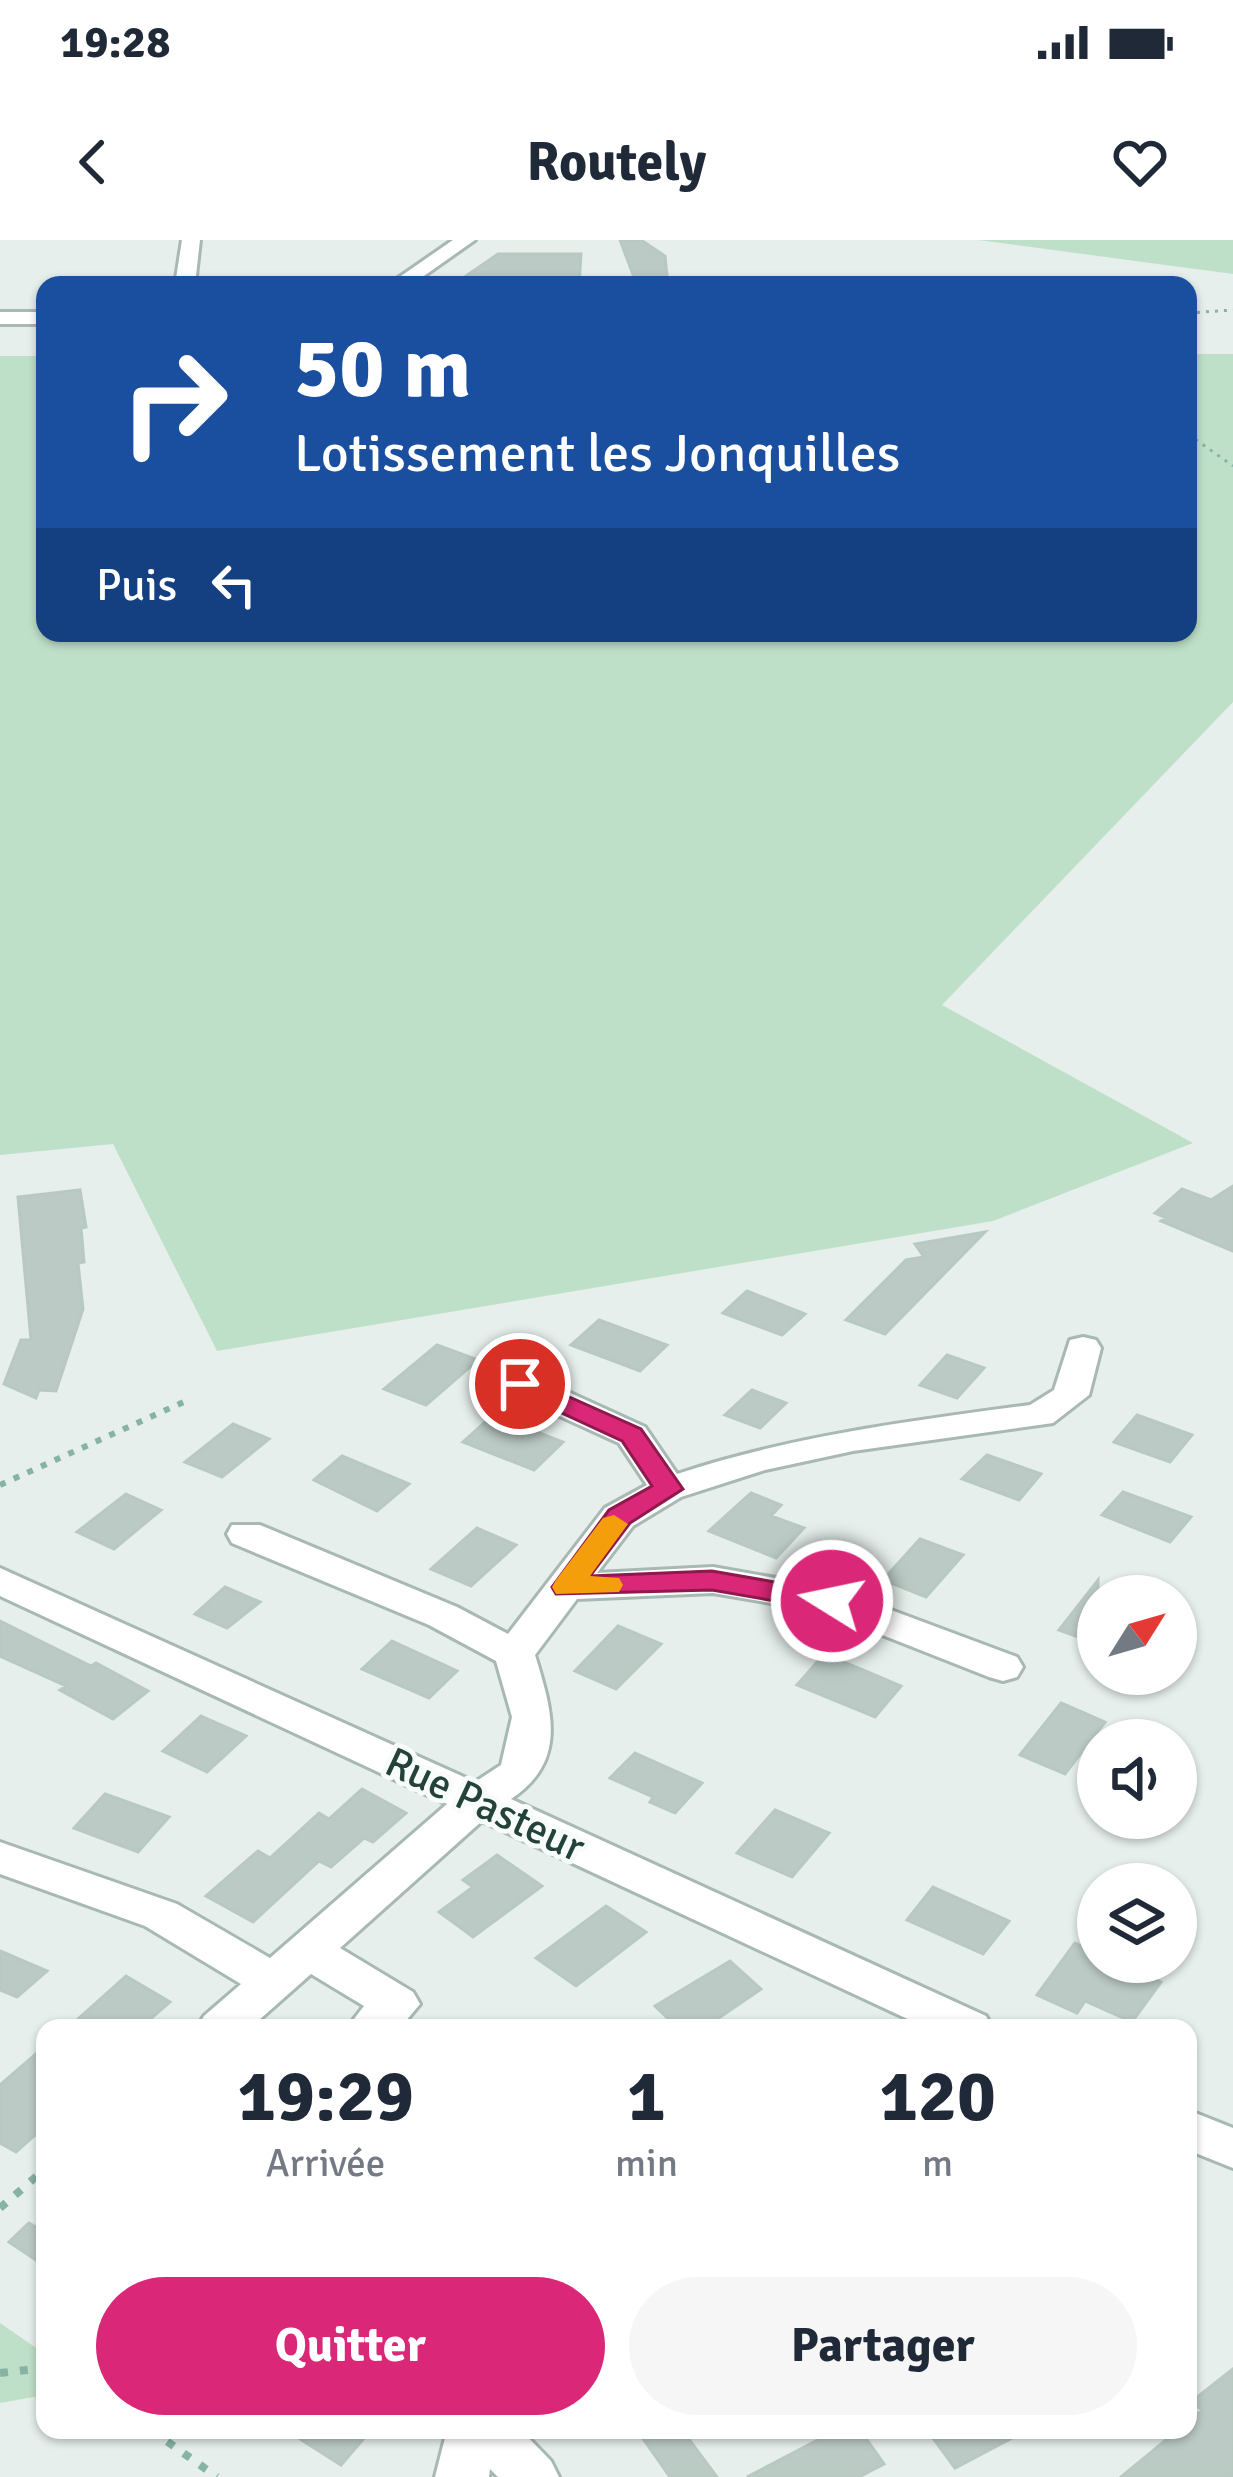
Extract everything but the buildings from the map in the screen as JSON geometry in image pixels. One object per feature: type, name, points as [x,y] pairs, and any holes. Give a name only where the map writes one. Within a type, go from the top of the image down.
[{"type":"street","points":[[185,276],[191,240]]},
{"type":"street","points":[[412,276],[466,240]]},
{"type":"street","points":[[0,318],[36,318]]},
{"type":"street","points":[[514,1654],[620,1517],[668,1489],[757,1460],[853,1440],[1040,1415],[1071,1394],[1083,1348]]},
{"type":"street","points":[[520,1384],[632,1435],[668,1489]]},
{"type":"street","points":[[231,2019],[478,1801],[521,1772],[533,1717],[514,1654],[443,1616],[245,1534]]},
{"type":"street","points":[[567,1587],[712,1580],[832,1601],[1003,1666]]},
{"type":"street","name":"Rue Pasteur","points":[[0,1581],[950,2019]]},
{"type":"street","points":[[0,1858],[161,1915],[274,1982]]},
{"type":"street","points":[[309,1951],[398,2003],[380,2019]]},
{"type":"street","points":[[1197,2133],[1233,2150]]},
{"type":"street","points":[[461,2477],[471,2439]]},
{"type":"street","points":[[496,2439],[532,2477]]},
{"type":"path","points":[[1197,313],[1233,310]]},
{"type":"path","points":[[1197,440],[1233,466]]},
{"type":"path","points":[[0,1485],[188,1400]]},
{"type":"path","points":[[0,2208],[36,2177]]},
{"type":"path","points":[[0,2373],[36,2369]]},
{"type":"path","points":[[164,2439],[217,2477]]},
{"type":"green space","points":[[978,240],[1233,240],[1233,274]]},
{"type":"green space","points":[[1197,354],[1233,354],[1233,702],[942,1005],[1193,1143],[993,1221],[217,1351],[113,1144],[0,1155],[0,356],[36,356],[36,642],[1197,642]]},
{"type":"green space","points":[[0,2323],[36,2348],[36,2397],[0,2403]]},
{"type":"slow traffic","points":[[608,1585],[567,1587],[614,1524]]},
{"type":"route","points":[[520,1384],[632,1435],[668,1489],[620,1517],[567,1587],[712,1580],[832,1601]]}]
